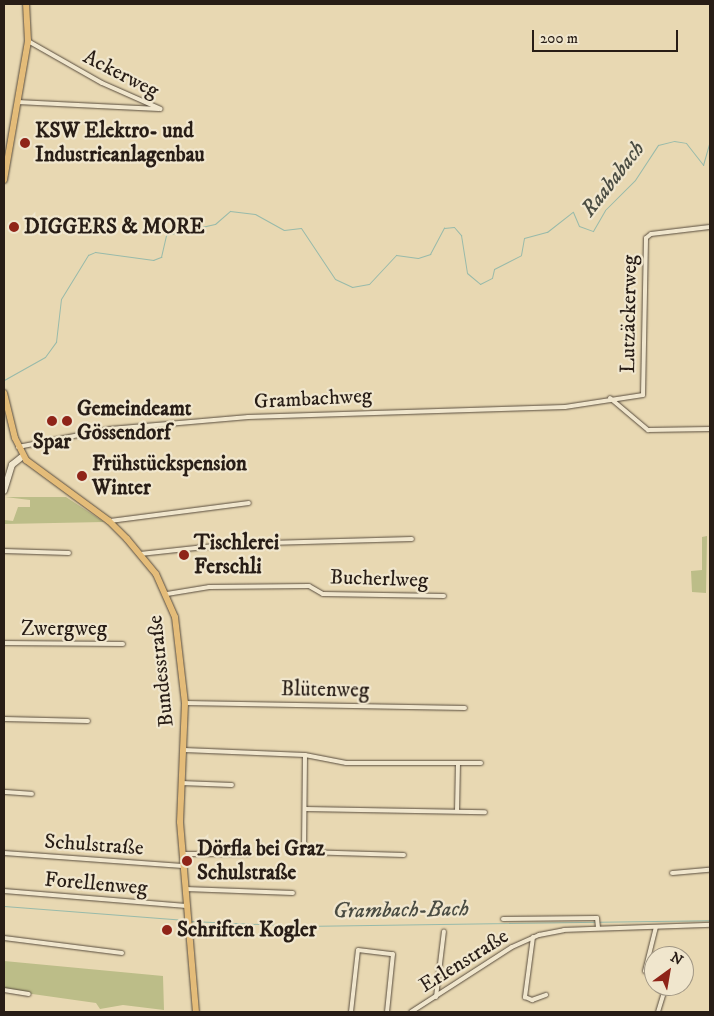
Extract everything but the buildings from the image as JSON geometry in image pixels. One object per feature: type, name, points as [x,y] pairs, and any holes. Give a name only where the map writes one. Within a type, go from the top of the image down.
[{"type":"main road","points":[[4,180],[28,41],[26,4]]},
{"type":"main road","name":"Bundesstraße","points":[[4,394],[18,447],[23,456],[53,484],[110,521],[140,554],[167,594],[175,617],[185,703],[184,750],[180,783],[182,854],[196,1012]]},
{"type":"main road","points":[[4,492],[12,466],[23,456]]},
{"type":"street","name":"Ackerweg","points":[[17,102],[161,109],[102,83],[28,41]]},
{"type":"street","name":"Lutzäckerweg","points":[[610,398],[643,395],[646,238],[651,234],[710,226]]},
{"type":"street","points":[[610,398],[648,430],[710,430]]},
{"type":"street","name":"Grambachweg","points":[[18,447],[110,429],[248,417],[565,407],[610,398]]},
{"type":"street","points":[[110,521],[249,503]]},
{"type":"street","points":[[140,554],[232,544],[412,539]]},
{"type":"street","points":[[4,551],[69,553]]},
{"type":"street","name":"Bucherlweg","points":[[167,594],[209,587],[309,586],[323,594],[444,596]]},
{"type":"street","name":"Zwergweg","points":[[4,643],[123,644]]},
{"type":"street","name":"Blütenweg","points":[[185,703],[465,708]]},
{"type":"street","points":[[4,719],[88,721]]},
{"type":"street","points":[[184,750],[305,754],[346,763],[481,763]]},
{"type":"street","points":[[305,754],[307,854],[404,855]]},
{"type":"street","points":[[457,811],[458,764]]},
{"type":"street","points":[[180,783],[232,785]]},
{"type":"street","points":[[4,792],[32,794]]},
{"type":"street","points":[[305,809],[485,812]]},
{"type":"street","name":"Schulstraße","points":[[4,853],[183,866]]},
{"type":"street","points":[[182,854],[250,854]]},
{"type":"street","points":[[672,873],[710,870]]},
{"type":"street","points":[[185,889],[292,893]]},
{"type":"street","name":"Forellenweg","points":[[4,891],[186,906]]},
{"type":"street","name":"Erlenstraße","points":[[503,920],[656,928],[710,925]]},
{"type":"street","name":"Erlenstraße","points":[[411,1012],[534,937],[599,925]]},
{"type":"street","points":[[651,946],[656,928]]},
{"type":"street","points":[[436,997],[444,931]]},
{"type":"street","name":"Erlenstraße","points":[[534,937],[525,997],[532,1000],[546,995]]},
{"type":"street","points":[[4,938],[122,952]]},
{"type":"street","points":[[351,1012],[358,950],[393,954],[387,1012]]},
{"type":"street","points":[[4,990],[29,994]]},
{"type":"street","points":[[658,1012],[663,996]]},
{"type":"green space","points":[[5,497],[66,497],[104,522],[4,524],[4,520],[13,521],[18,507],[30,507],[30,500]]},
{"type":"green space","points":[[707,536],[706,593],[692,592],[691,571],[702,570],[702,537]]},
{"type":"green space","points":[[4,961],[163,976],[164,1010],[123,1005],[100,1009],[96,1003],[4,990]]},
{"type":"waterway","name":"Raababach","points":[[4,380],[45,357],[56,342],[61,299],[88,255],[95,252],[153,260],[161,257],[166,235],[215,224],[230,211],[255,214],[284,230],[301,228],[335,279],[352,287],[369,284],[396,255],[418,258],[430,254],[444,228],[454,227],[461,235],[467,273],[480,284],[492,278],[494,269],[521,255],[524,238],[547,232],[573,212],[579,226],[593,231],[605,210],[635,180],[658,145],[674,141],[686,143],[703,165],[710,140]]},
{"type":"waterway","name":"Grambach-Bach","points":[[4,906],[185,920]]},
{"type":"waterway","name":"Grambach-Bach","points":[[191,921],[301,926],[710,920]]},
{"type":"place","name":"KSW Elektro- und Industrieanlagenbau","points":[[25,143]]},
{"type":"place","name":"DIGGERS & MORE","points":[[14,227]]},
{"type":"place","name":"Spar","points":[[52,421]]},
{"type":"place","name":"Gemeindeamt Gössendorf","points":[[67,421]]},
{"type":"place","name":"Frühstückspension Winter","points":[[82,476]]},
{"type":"place","name":"Tischlerei Ferschli","points":[[184,555]]},
{"type":"place","name":"Dörfla bei Graz Schulstraße","points":[[187,861]]},
{"type":"place","name":"Schriften Kogler","points":[[167,930]]}]
